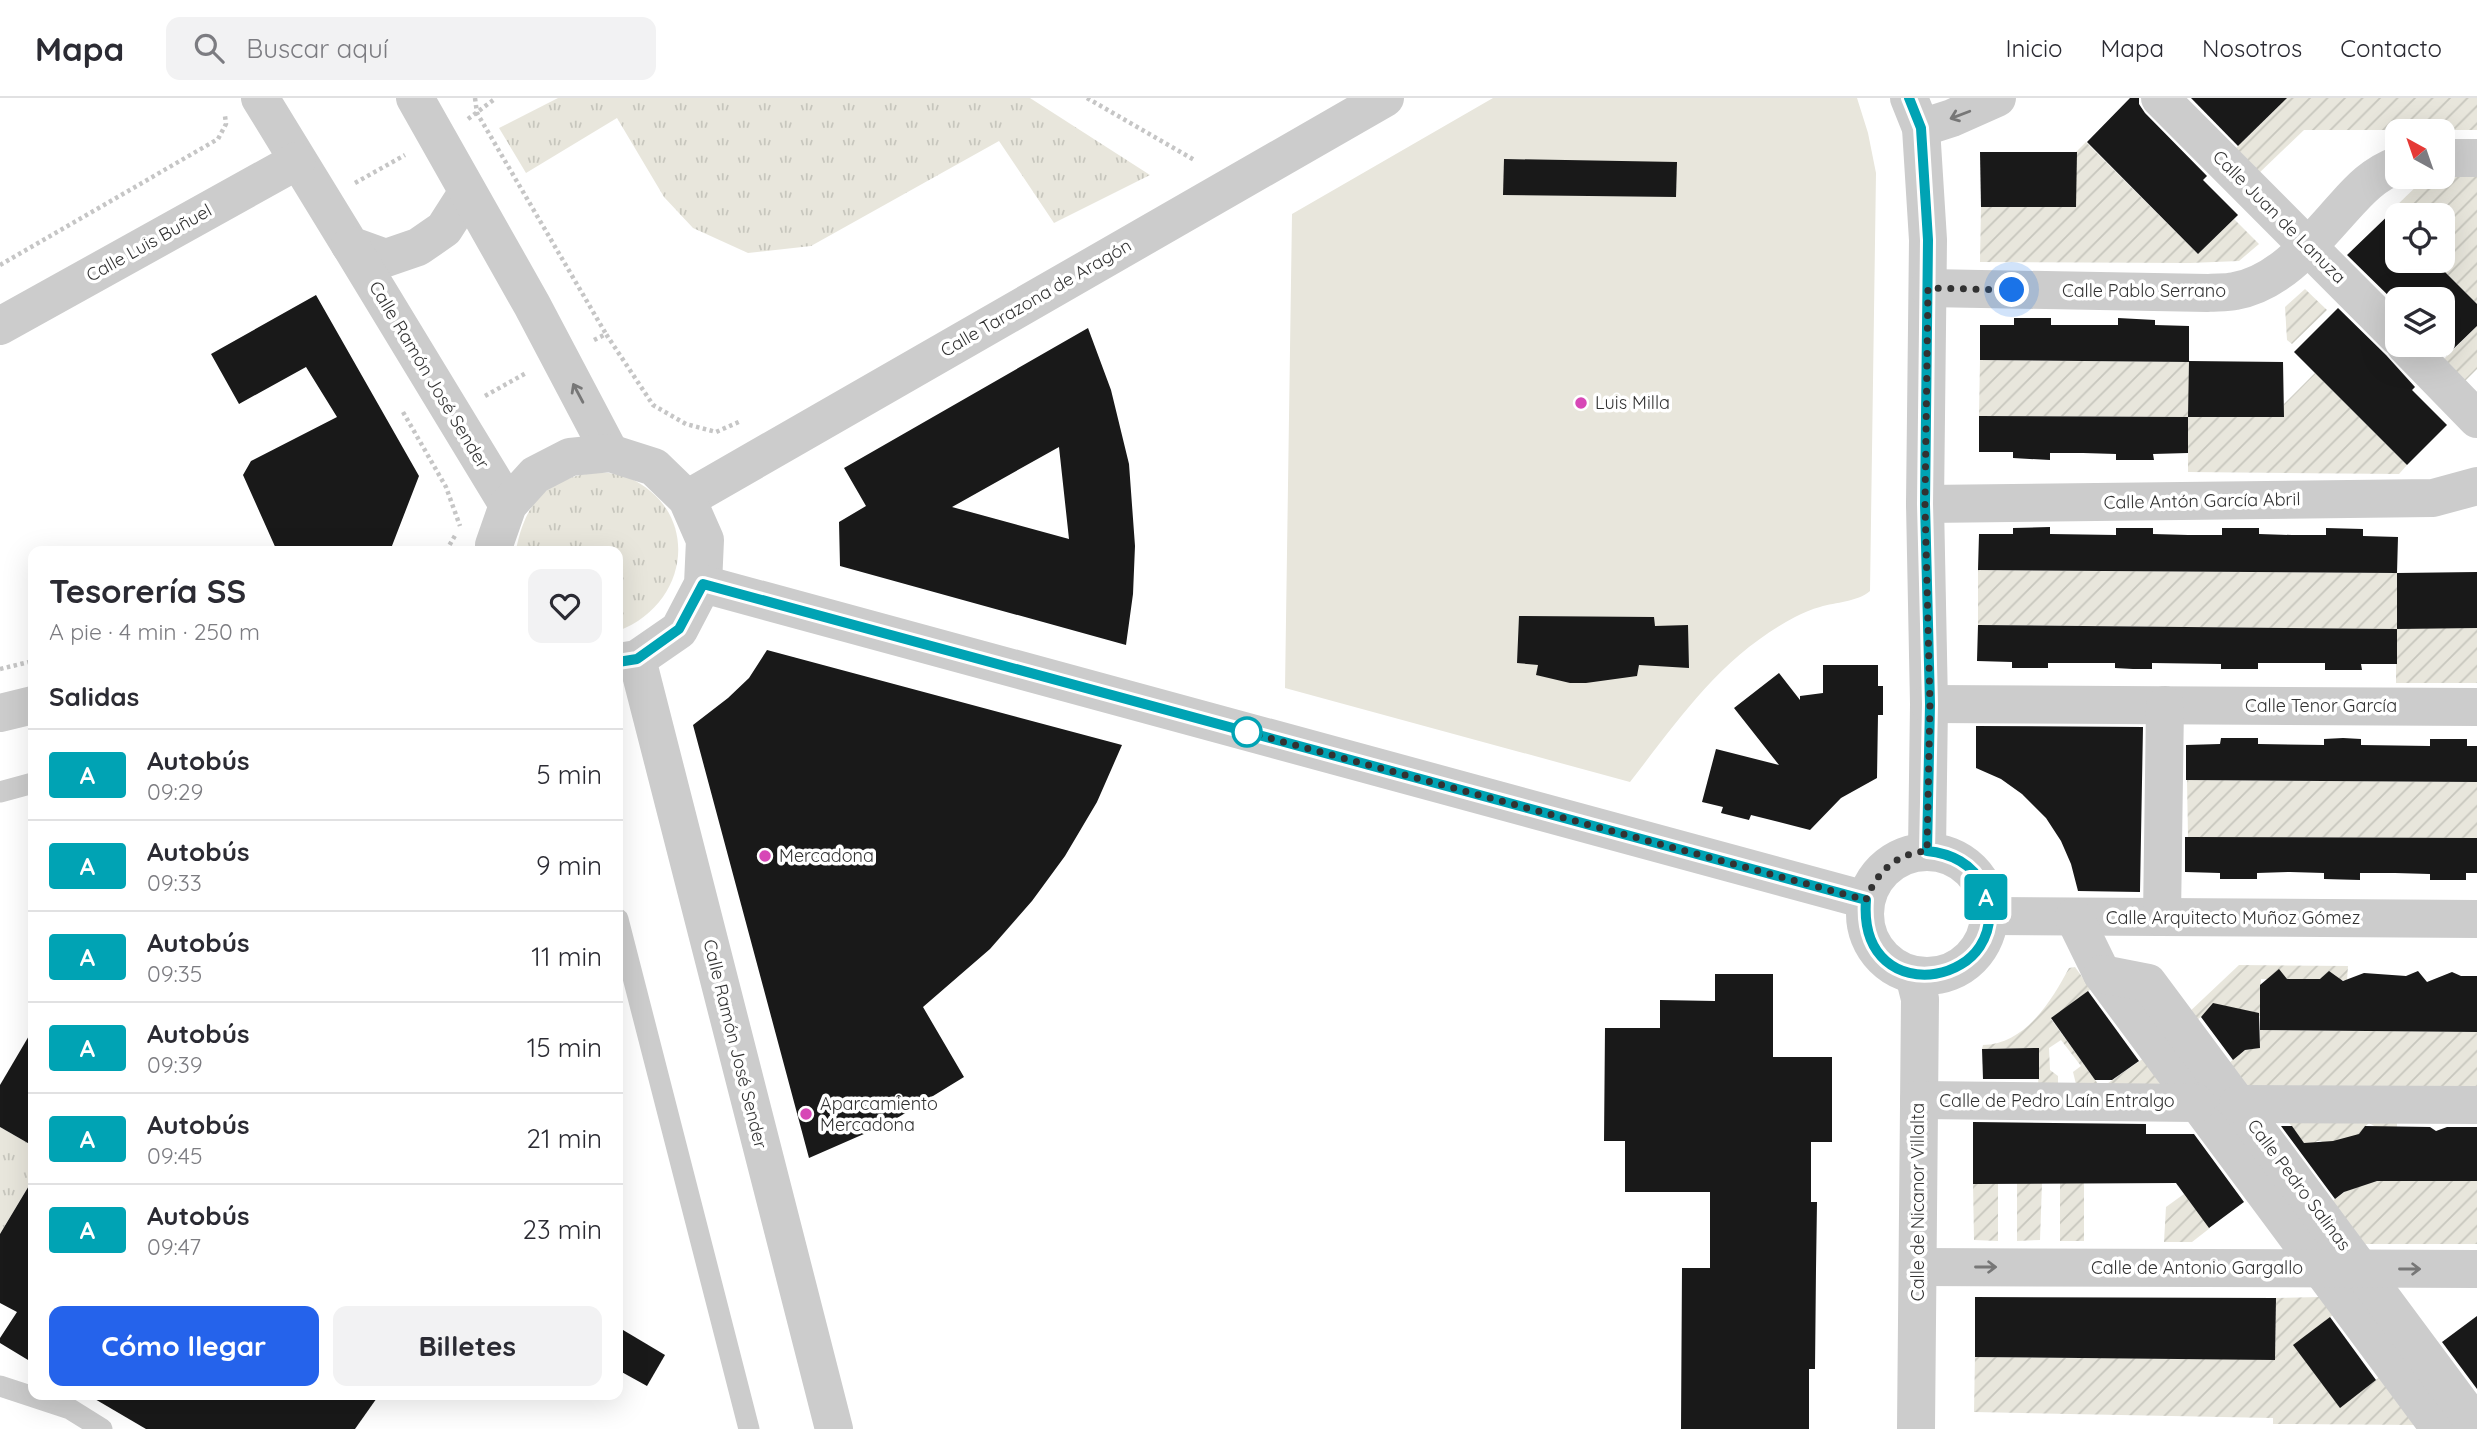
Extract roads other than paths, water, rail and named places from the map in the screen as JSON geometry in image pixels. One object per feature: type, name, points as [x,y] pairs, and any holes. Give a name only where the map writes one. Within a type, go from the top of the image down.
[{"type":"street","points":[[260,98],[297,161]]},
{"type":"street","points":[[415,98],[610,453]]},
{"type":"street","name":"Calle Tarazona de Aragón","points":[[687,499],[1385,98]]},
{"type":"street","points":[[1927,851],[1930,704],[1925,504],[1928,288],[1915,113],[1952,118],[1997,98]]},
{"type":"street","name":"Calle Juan de Lanuza","points":[[2160,98],[2385,324]]},
{"type":"street","points":[[2455,158],[2477,158]]},
{"type":"street","name":"Calle Ramón José Sender","points":[[297,161],[509,505]]},
{"type":"street","name":"Calle Luis Buñuel","points":[[0,326],[297,161]]},
{"type":"street","name":"Calle Pablo Serrano","points":[[1928,288],[2208,293],[2235,291],[2282,269],[2308,246],[2368,181],[2385,170]]},
{"type":"street","points":[[350,246],[386,258],[418,247],[444,229],[467,193]]},
{"type":"street","points":[[2417,357],[2477,419]]},
{"type":"street","points":[[494,546],[509,505],[535,475],[570,457],[610,453],[654,467],[687,499],[705,540],[703,584],[679,629],[627,660]]},
{"type":"street","name":"Calle Antón García Abril","points":[[1925,504],[2433,498],[2477,486]]},
{"type":"street","points":[[703,584],[1866,900]]},
{"type":"street","name":"Calle Ramón José Sender","points":[[627,660],[834,1429]]},
{"type":"street","name":"Calle Tenor García","points":[[1930,704],[2477,707]]},
{"type":"street","points":[[2162,917],[2165,705]]},
{"type":"street","points":[[0,713],[28,706]]},
{"type":"street","points":[[1927,851],[1952,856],[1969,867],[1982,883],[1989,916],[1982,942],[1970,959],[1953,970],[1933,976],[1914,975],[1895,967],[1879,955],[1869,937],[1864,919],[1866,900],[1882,869],[1907,854],[1927,851]]},
{"type":"street","name":"Calle Arquitecto Muñoz Gómez","points":[[1989,916],[2477,919]]},
{"type":"street","name":"Calle Pedro Salinas","points":[[2074,917],[2102,974],[2440,1429]]},
{"type":"street","name":"Calle Pedro Salinas","points":[[2102,974],[2148,983],[2477,1426]]},
{"type":"street","name":"Calle de Nicanor Villalta","points":[[1914,975],[1920,999],[1916,1429]]},
{"type":"street","name":"Calle de Pedro Laín Entralgo","points":[[1919,1100],[2196,1103]]},
{"type":"street","points":[[2238,1104],[2477,1105]]},
{"type":"street","name":"Calle de Antonio Gargallo","points":[[1918,1268],[2477,1269]]},
{"type":"lane","points":[[0,792],[28,784]]},
{"type":"lane","points":[[623,938],[749,1429]]},
{"type":"lane","points":[[0,1386],[28,1399]]},
{"type":"lane","points":[[30,1400],[70,1419],[102,1429]]},
{"type":"place","name":"Luis Milla","points":[[1581,403]]},
{"type":"place","name":"Mercadona","points":[[765,856]]},
{"type":"place","name":"Aparcamiento Mercadona","points":[[806,1114]]}]
